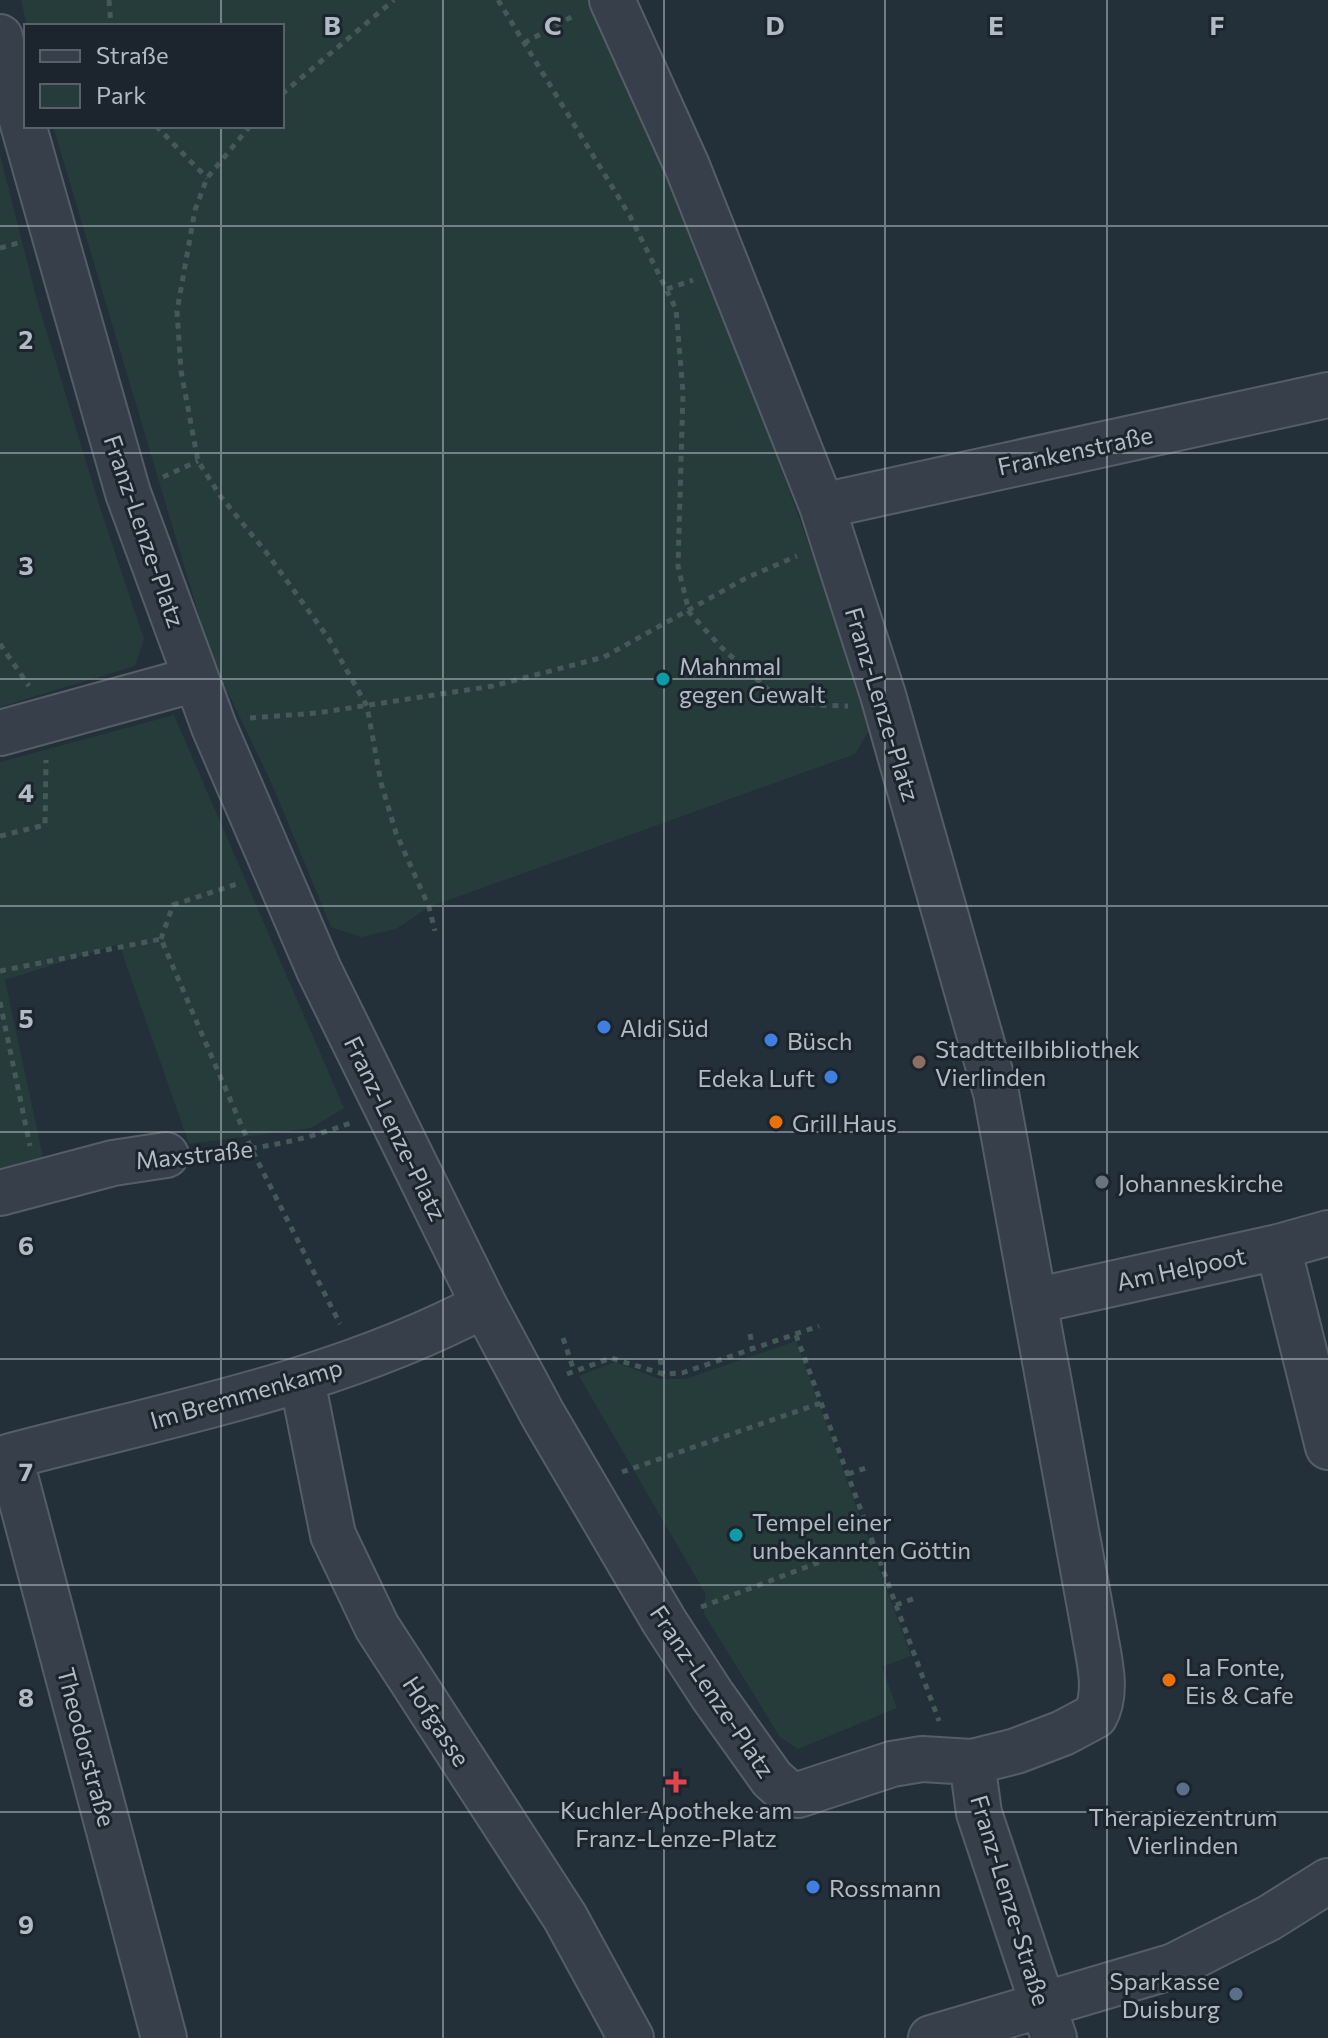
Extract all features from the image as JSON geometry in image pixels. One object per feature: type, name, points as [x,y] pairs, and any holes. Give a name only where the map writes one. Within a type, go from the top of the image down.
[{"type":"street","name":"Franz-Lenze-Platz","points":[[24,128],[128,493],[214,727],[319,970],[484,1305],[529,1389],[664,1621],[772,1779],[789,1794],[798,1795],[892,1764],[922,1759],[963,1762],[1023,1749],[1095,1716],[1101,1705],[1102,1691],[1094,1629],[996,1093],[883,695],[828,524],[687,166],[595,7]]},
{"type":"street","name":"Franz-Lenze-Platz","points":[[0,37],[24,128]]},
{"type":"street","name":"Frankenstraße","points":[[828,524],[1328,395]]},
{"type":"street","points":[[0,733],[196,679]]},
{"type":"street","name":"Maxstraße","points":[[19,1188],[113,1163],[166,1155]]},
{"type":"street","name":"Am Helpoot","points":[[1034,1301],[1328,1233]]},
{"type":"street","points":[[1278,1247],[1328,1447]]},
{"type":"street","name":"Im Bremmenkamp","points":[[5,1458],[302,1380],[437,1329],[484,1305]]},
{"type":"street","name":"Hofgasse","points":[[302,1380],[333,1535],[377,1627],[565,1917],[631,2038]]},
{"type":"street","name":"Theodorstraße","points":[[5,1458],[164,2038]]},
{"type":"street","name":"Franz-Lenze-Straße","points":[[963,1762],[1049,2022]]},
{"type":"street","points":[[931,2038],[1049,2022],[1174,1966],[1269,1918],[1321,1897]]},
{"type":"path","points":[[109,0],[111,24]]},
{"type":"path","points":[[284,92],[394,0]]},
{"type":"path","points":[[498,0],[630,216],[676,309],[683,393],[678,566],[689,612],[721,647],[773,694],[815,705],[850,706],[883,695]]},
{"type":"path","points":[[524,43],[595,7]]},
{"type":"path","points":[[158,128],[207,178]]},
{"type":"path","points":[[248,128],[207,178],[195,210],[177,311],[181,371],[198,461],[221,497],[266,552],[329,639],[367,706],[381,783],[393,821],[429,907],[435,931]]},
{"type":"path","points":[[214,727],[259,716],[317,713],[493,686],[604,657],[689,612],[828,524]]},
{"type":"path","points":[[0,836],[45,825],[46,720]]},
{"type":"path","points":[[276,871],[173,905],[161,939],[252,1150],[360,1360]]},
{"type":"path","points":[[0,971],[161,939]]},
{"type":"path","points":[[0,1002],[19,1188]]},
{"type":"path","name":"Maxstraße","points":[[166,1155],[252,1150],[319,1135],[387,1110]]},
{"type":"path","points":[[529,1389],[611,1358],[663,1374],[682,1373],[819,1326]]},
{"type":"path","points":[[750,1334],[753,1349]]},
{"type":"path","points":[[796,1335],[875,1541],[896,1605],[963,1762]]},
{"type":"path","points":[[563,1338],[574,1371]]},
{"type":"path","points":[[660,1359],[663,1374]]},
{"type":"path","points":[[584,1485],[821,1403]]},
{"type":"path","points":[[848,1474],[866,1468]]},
{"type":"path","points":[[664,1621],[875,1541]]},
{"type":"path","points":[[896,1605],[918,1597]]},
{"type":"green space","points":[[21,0],[599,0],[718,297],[874,722],[855,754],[429,907],[396,929],[361,937],[331,927],[274,789],[212,659],[54,128],[284,128],[284,24],[27,24]]},
{"type":"green space","points":[[0,155],[37,300],[102,514],[144,639],[135,666],[0,707]]},
{"type":"green space","points":[[174,715],[344,1108],[311,1128],[189,1144],[119,944],[5,980],[45,1166],[0,1177],[0,762]]},
{"type":"green space","points":[[796,1341],[911,1656],[882,1667],[897,1708],[798,1749],[780,1737],[704,1614],[705,1593],[579,1376],[615,1362],[659,1379],[685,1379]]},
{"type":"place","name":"Mahnmal gegen Gewalt","points":[[663,679]]},
{"type":"place","name":"Aldi Süd","points":[[604,1027]]},
{"type":"place","name":"Büsch","points":[[771,1040]]},
{"type":"place","name":"Stadtteilbibliothek Vierlinden","points":[[919,1062]]},
{"type":"place","name":"Edeka Luft","points":[[831,1077]]},
{"type":"place","name":"Grill Haus","points":[[776,1122]]},
{"type":"place","name":"Johanneskirche","points":[[1102,1182]]},
{"type":"place","name":"Tempel einer unbekannten Göttin","points":[[736,1535]]},
{"type":"place","name":"La Fonte, Eis & Cafe","points":[[1169,1680]]},
{"type":"place","name":"Kuchler Apotheke am Franz-Lenze-Platz","points":[[676,1782]]},
{"type":"place","name":"Therapiezentrum Vierlinden","points":[[1183,1789]]},
{"type":"place","name":"Rossmann","points":[[813,1887]]},
{"type":"place","name":"Sparkasse Duisburg","points":[[1236,1994]]}]
